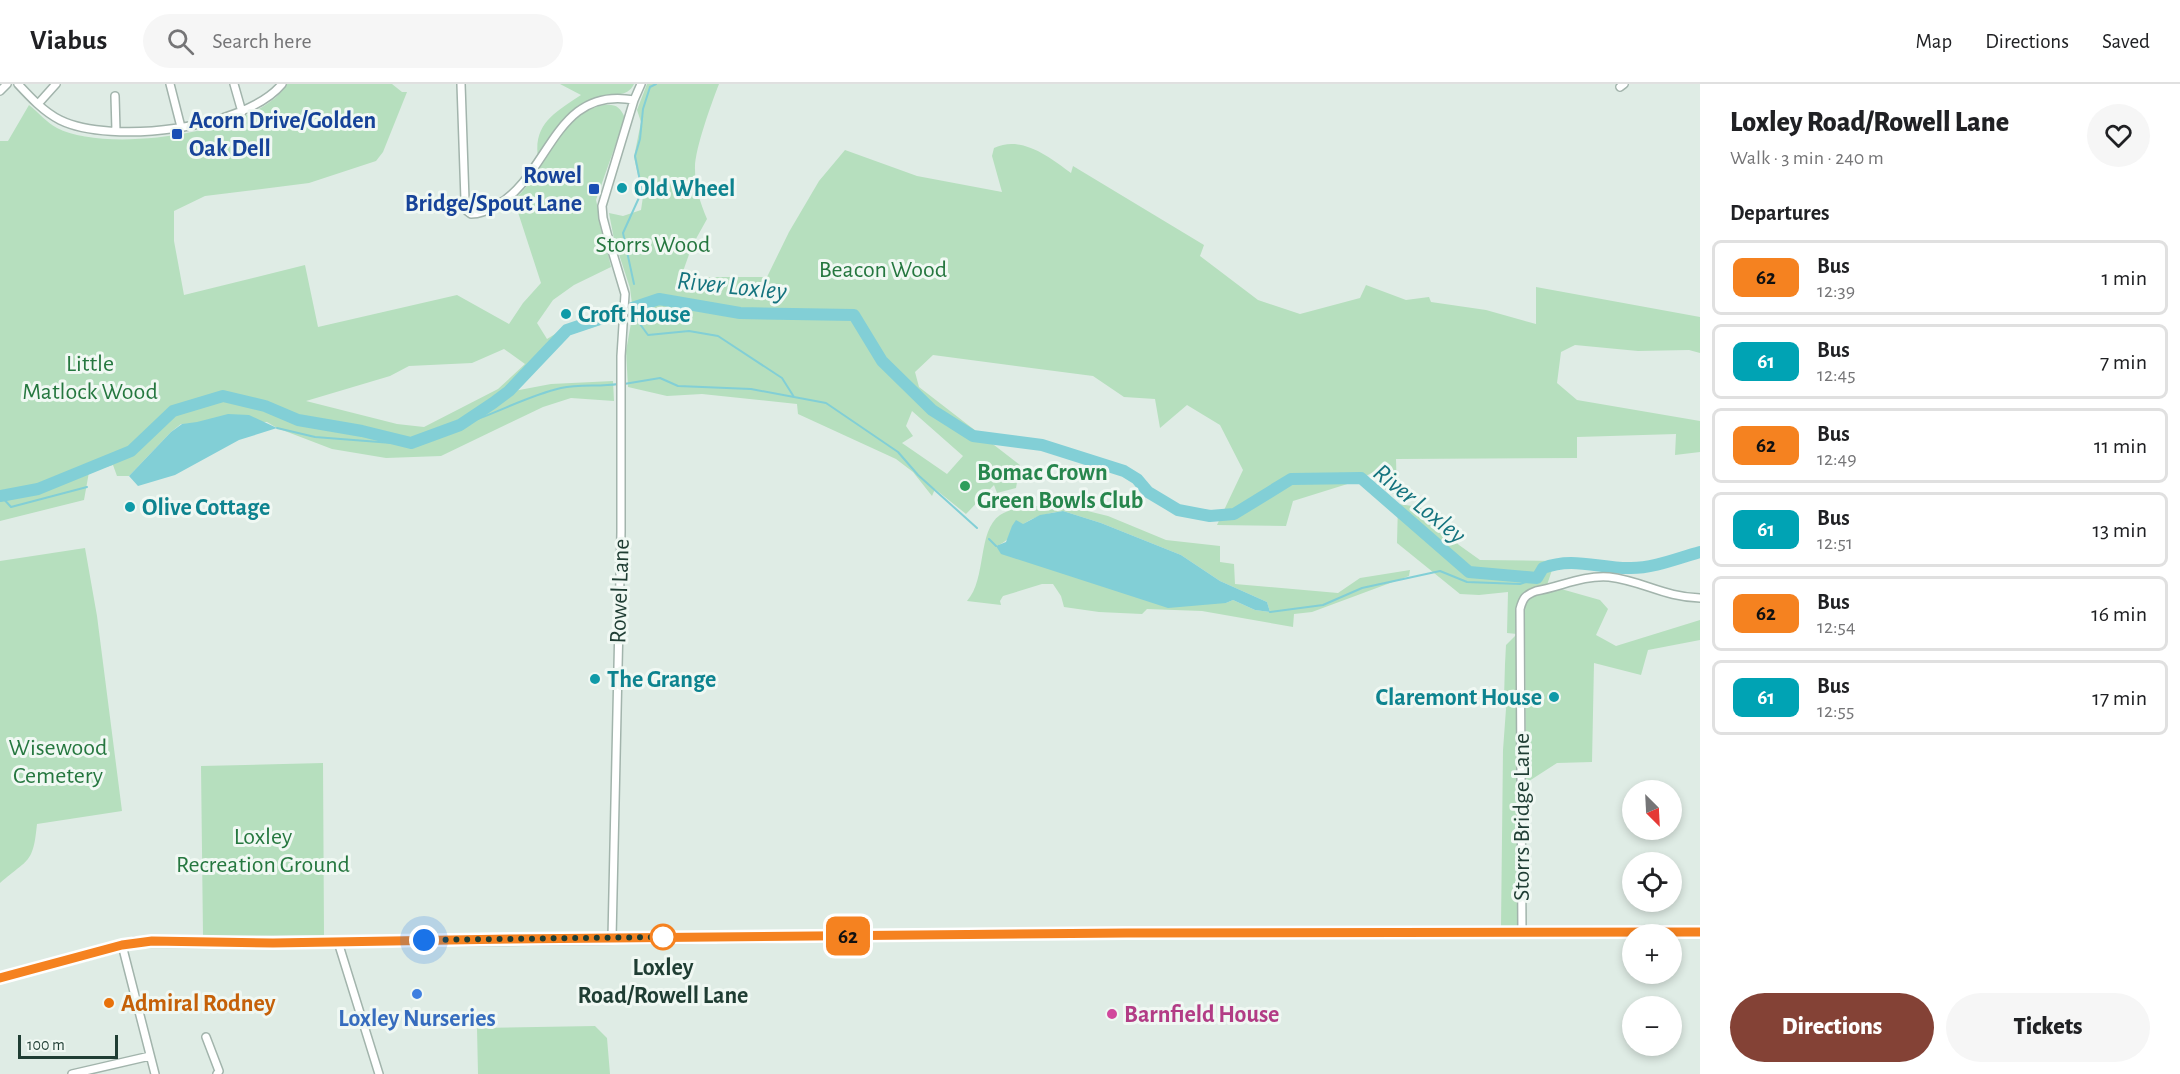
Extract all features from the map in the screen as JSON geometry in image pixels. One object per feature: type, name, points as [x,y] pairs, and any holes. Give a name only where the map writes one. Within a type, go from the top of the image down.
[{"type":"main road","points":[[0,978],[122,945],[152,941],[338,942],[1126,933],[1700,932]]},
{"type":"street","points":[[0,91],[8,84]]},
{"type":"street","points":[[18,84],[58,120],[70,124],[116,130],[155,131],[207,122],[242,112],[263,101],[282,84]]},
{"type":"street","points":[[38,104],[56,84]]},
{"type":"street","points":[[170,84],[182,127]]},
{"type":"street","points":[[234,84],[242,112]]},
{"type":"street","points":[[461,84],[465,200],[467,211],[471,214],[483,213],[516,193],[558,130],[584,108],[607,99],[634,100],[641,84]]},
{"type":"street","points":[[115,96],[116,130]]},
{"type":"street","name":"Rowel Lane","points":[[612,938],[621,532],[621,334],[626,303],[603,218],[602,206],[634,100]]},
{"type":"street","name":"Storrs Bridge Lane","points":[[1522,933],[1520,609],[1523,598],[1536,591],[1594,577],[1630,581],[1680,597],[1700,598]]},
{"type":"street","points":[[338,942],[379,1074]]},
{"type":"street","points":[[122,945],[155,1074]]},
{"type":"street","points":[[206,1037],[219,1071],[217,1074]]},
{"type":"street","points":[[72,1074],[150,1056]]},
{"type":"green space","name":"Little Matlock Wood","points":[[287,84],[392,84],[402,92],[407,92],[383,152],[376,161],[309,183],[205,196],[174,211],[174,241],[184,295],[305,265],[318,327],[457,295],[509,324],[523,303],[541,283],[514,200],[527,185],[560,136],[580,115],[592,108],[604,105],[612,105],[619,109],[625,118],[596,200],[611,267],[574,285],[553,300],[537,323],[547,339],[560,331],[617,307],[618,319],[569,335],[514,391],[551,384],[613,381],[614,401],[571,398],[543,407],[441,456],[386,458],[332,449],[267,422],[181,424],[129,476],[117,476],[113,465],[89,472],[84,500],[0,521],[0,141],[8,141],[29,105],[53,126],[80,136],[144,139],[180,135],[214,127],[246,116],[271,101]],"holes":[[[504,349],[525,364],[498,389],[424,427],[397,424],[306,401],[390,376],[409,366],[472,363]]]},
{"type":"green space","points":[[560,84],[634,84],[627,92],[602,96],[578,109],[556,131],[538,158],[537,146],[543,127],[555,113],[581,95]]},
{"type":"green space","name":"Beacon Wood","points":[[647,84],[719,84],[704,126],[695,161],[697,188],[707,219],[692,246],[681,277],[767,277],[789,232],[819,181],[845,150],[917,176],[1002,192],[992,156],[994,148],[1015,144],[1035,150],[1071,173],[1073,166],[1204,245],[1200,256],[1258,300],[1300,314],[1360,298],[1366,285],[1406,300],[1429,297],[1431,302],[1486,310],[1536,324],[1536,287],[1700,317],[1700,353],[1689,350],[1638,351],[1575,345],[1561,352],[1557,383],[1577,400],[1700,421],[1700,452],[1675,455],[1676,434],[1577,437],[1577,458],[1396,459],[1397,496],[1381,487],[1377,470],[1357,481],[1293,501],[1286,526],[1217,525],[1243,470],[1220,425],[1187,405],[1160,428],[1155,399],[1124,397],[1093,376],[933,355],[915,372],[919,387],[1020,465],[1016,488],[997,493],[994,485],[966,514],[935,489],[932,496],[913,472],[896,459],[798,414],[797,404],[702,394],[667,396],[628,387],[626,351],[633,312],[630,288],[614,239],[609,213],[623,216],[641,210],[644,190],[639,180],[634,157],[641,122],[637,110]],"holes":[[[912,411],[963,456],[947,474],[902,443],[913,436],[906,426]]]},
{"type":"green space","points":[[1398,504],[1420,507],[1459,545],[1480,560],[1555,561],[1547,585],[1600,600],[1608,609],[1596,635],[1616,646],[1700,620],[1700,640],[1648,650],[1641,675],[1594,663],[1592,762],[1557,763],[1526,783],[1525,634],[1518,634],[1518,926],[1501,927],[1506,645],[1517,634],[1507,633],[1508,592],[1460,594],[1397,543]]},
{"type":"green space","points":[[1021,506],[1067,506],[1108,516],[1166,540],[1220,546],[1220,562],[1234,564],[1235,584],[1338,593],[1360,578],[1410,570],[1409,576],[1312,612],[1294,614],[1293,627],[1202,611],[1147,609],[1142,614],[1099,612],[1064,607],[1061,596],[1053,584],[1042,584],[1003,596],[1000,601],[1001,605],[967,601],[977,581],[985,543],[993,522],[1000,515]],"holes":[[[1063,511],[1101,523],[1181,555],[1220,581],[1267,602],[1270,612],[1255,610],[1233,600],[1226,603],[997,546],[1022,525],[1047,514]]]},
{"type":"green space","name":"Wisewood Cemetery","points":[[85,548],[97,616],[122,811],[37,824],[34,847],[28,859],[0,883],[0,561]]},
{"type":"green space","name":"Loxley Recreation Ground","points":[[323,763],[324,935],[203,936],[201,766]]},
{"type":"green space","points":[[595,1026],[607,1038],[610,1074],[478,1074],[477,1028]]},
{"type":"water","points":[[228,414],[249,415],[277,428],[239,440],[175,475],[138,486],[129,476],[171,432],[182,424]]},
{"type":"water","points":[[1063,511],[1101,523],[1181,555],[1220,581],[1267,602],[1270,612],[1255,610],[1233,600],[1226,603],[1168,608],[1001,554],[996,546],[1006,542],[1016,520],[1023,524],[1040,515]]},
{"type":"waterway","points":[[634,284],[623,233],[642,191],[635,156],[640,139],[643,109],[650,87],[656,84]]},
{"type":"waterway","name":"River Loxley","points":[[0,496],[38,489],[131,451],[173,411],[223,396],[265,406],[298,420],[362,431],[411,443],[460,425],[493,403],[509,391],[567,330],[659,299],[740,313],[854,315],[882,361],[932,410],[973,436],[1042,445],[1124,471],[1137,479],[1148,492],[1178,510],[1210,516],[1234,514],[1291,479],[1361,478],[1469,572],[1537,578],[1543,568],[1565,563],[1640,568],[1700,552]]},
{"type":"waterway","points":[[629,309],[648,335],[689,331],[718,336],[782,378],[794,397]]},
{"type":"waterway","points":[[624,384],[660,378],[678,386],[751,389],[826,403],[898,452],[918,475],[977,528]]},
{"type":"waterway","points":[[460,425],[561,388],[618,384]]},
{"type":"waterway","points":[[277,428],[315,437],[392,443],[398,440]]},
{"type":"waterway","points":[[1,496],[11,507],[87,487]]},
{"type":"waterway","points":[[989,539],[996,546]]},
{"type":"waterway","points":[[1270,612],[1323,605],[1362,588],[1440,571],[1467,582],[1520,584],[1537,578]]},
{"type":"bus line","name":"62","points":[[0,978],[122,945],[152,941],[273,943],[1126,933],[1700,932]]},
{"type":"place","name":"Acorn Drive/Golden Oak Dell","points":[[177,134]]},
{"type":"place","name":"Old Wheel","points":[[622,188]]},
{"type":"place","name":"Rowel Bridge/Spout Lane","points":[[594,189]]},
{"type":"place","name":"Croft House","points":[[566,314]]},
{"type":"place","name":"Bomac Crown Green Bowls Club","points":[[965,486]]},
{"type":"place","name":"Olive Cottage","points":[[130,507]]},
{"type":"place","name":"The Grange","points":[[595,679]]},
{"type":"place","name":"Claremont House","points":[[1554,697]]},
{"type":"place","name":"Loxley Road/Rowell Lane","points":[[663,937]]},
{"type":"place","name":"Loxley Nurseries","points":[[417,994]]},
{"type":"place","name":"Admiral Rodney","points":[[109,1003]]},
{"type":"place","name":"Barnfield House","points":[[1112,1014]]},
{"type":"route","points":[[424,940],[663,937]]},
{"type":"park label","name":"Storrs Wood","points":[[653,244]]}]
